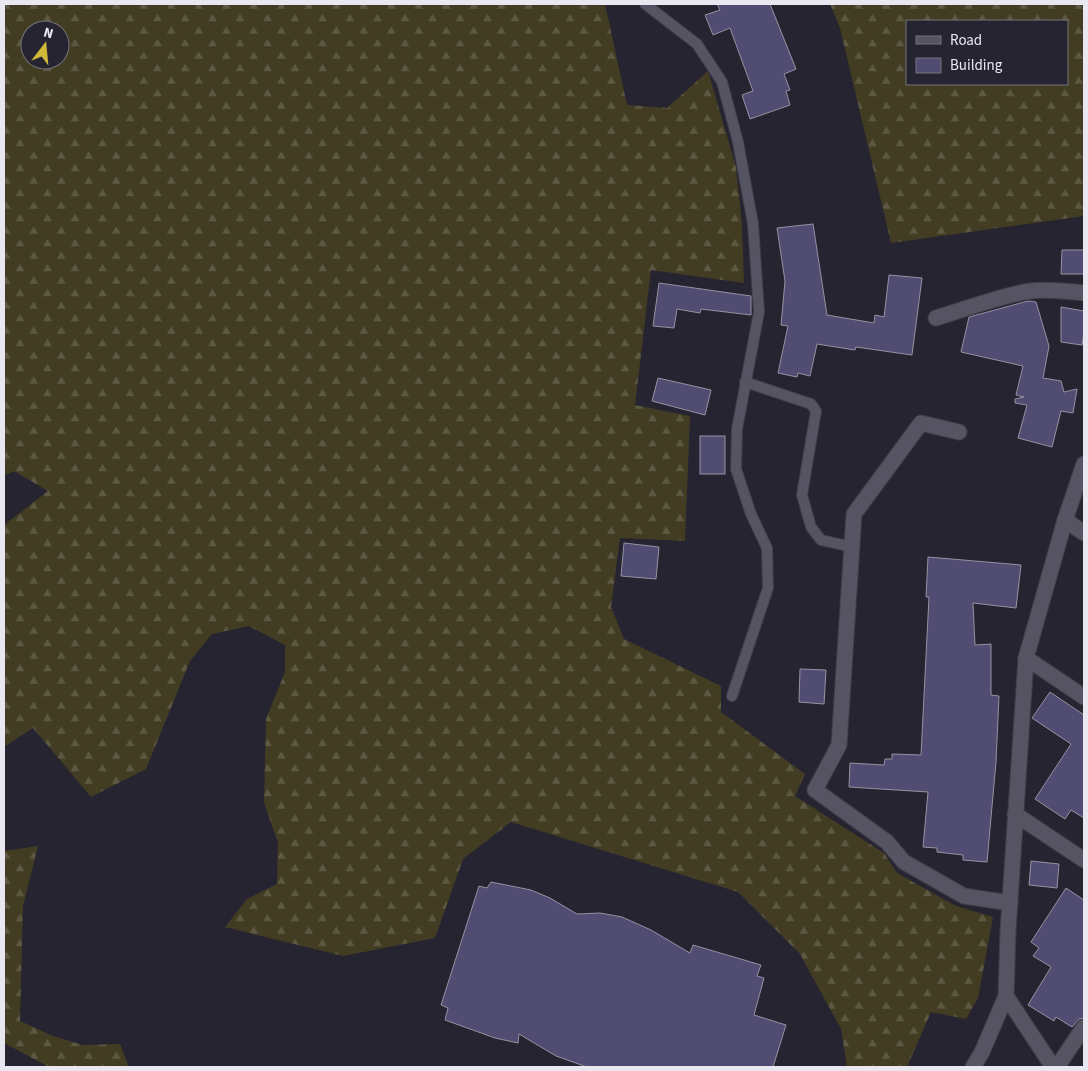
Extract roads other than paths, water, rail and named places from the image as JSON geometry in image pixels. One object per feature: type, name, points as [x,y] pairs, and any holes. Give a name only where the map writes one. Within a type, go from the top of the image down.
[{"type":"street","points":[[936,318],[1030,291],[1072,291],[1084,293]]},
{"type":"street","points":[[959,432],[921,423],[854,514],[839,745],[815,790],[887,842],[904,862],[964,896],[1010,903]]},
{"type":"street","points":[[973,1067],[982,1052],[1006,996],[1015,814],[1026,658],[1065,520],[1084,464]]},
{"type":"street","points":[[1065,520],[1084,532]]},
{"type":"street","points":[[1026,658],[1084,697]]},
{"type":"street","points":[[1015,814],[1084,860]]},
{"type":"street","points":[[1006,996],[1053,1067]]},
{"type":"street","points":[[1057,1067],[1084,1027]]},
{"type":"lane","points":[[645,4],[698,44],[722,82],[738,142],[753,224],[759,312],[737,429],[736,469],[751,514],[767,548],[768,588],[732,696]]},
{"type":"lane","points":[[745,382],[811,404],[816,411],[802,496],[811,527],[820,540],[852,547]]}]
